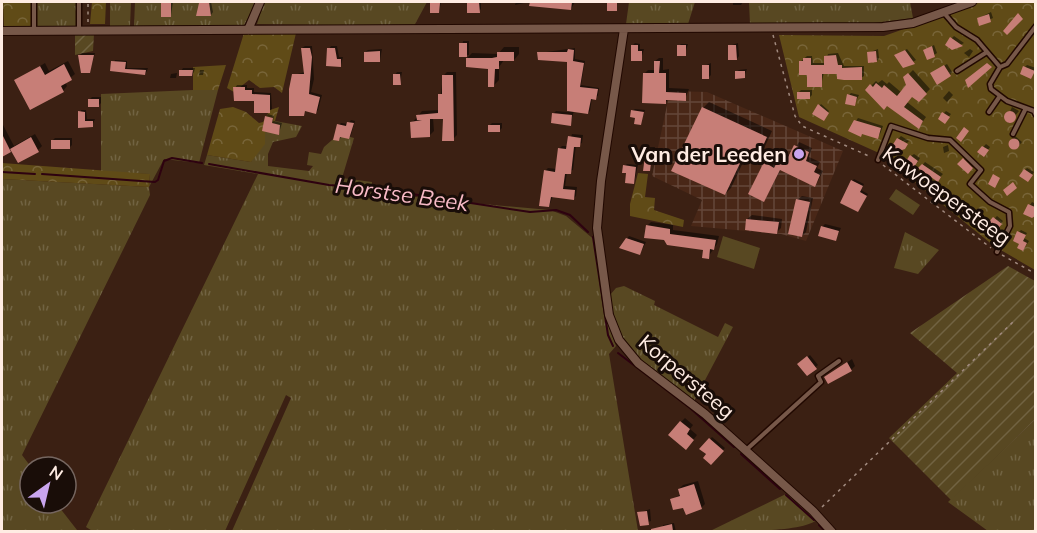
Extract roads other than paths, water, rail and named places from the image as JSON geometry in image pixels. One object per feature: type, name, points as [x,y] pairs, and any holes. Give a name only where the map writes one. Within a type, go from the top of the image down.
[{"type":"street","points":[[248,30],[260,2]]},
{"type":"street","points":[[2,31],[883,27],[913,23],[972,2]]},
{"type":"street","name":"Korpersteeg","points":[[624,29],[601,181],[597,228],[609,315],[619,340],[629,355],[705,414],[832,531]]},
{"type":"lane","points":[[33,31],[34,2]]},
{"type":"lane","points":[[79,2],[84,31]]},
{"type":"lane","points":[[944,13],[956,27],[977,40],[1000,67]]},
{"type":"lane","points":[[1035,26],[1007,64],[1000,67],[990,84],[991,89],[1000,96],[1035,112]]},
{"type":"lane","points":[[957,70],[987,52]]},
{"type":"lane","points":[[989,112],[1000,96]]},
{"type":"lane","points":[[1013,134],[1026,108]]},
{"type":"lane","points":[[878,160],[891,126],[928,138],[950,140],[981,170],[970,184],[990,202],[1008,212],[1010,226],[997,252]]},
{"type":"lane","points":[[745,450],[821,382],[818,376],[839,361]]},
{"type":"waterway","name":"Horstse Beek","points":[[42,174],[155,182],[158,180],[164,161],[172,158],[202,163]]},
{"type":"waterway","name":"Horstse Beek","points":[[209,164],[329,185],[379,189],[530,212],[556,210],[570,215],[588,232]]},
{"type":"waterway","name":"Horstse Beek","points":[[2,172],[35,174]]},
{"type":"waterway","name":"Horstse Beek","points":[[593,237],[608,335],[613,346]]},
{"type":"waterway","name":"Horstse Beek","points":[[618,353],[690,408],[734,447]]},
{"type":"waterway","name":"Horstse Beek","points":[[741,454],[780,489]]},
{"type":"waterway","name":"Horstse Beek","points":[[786,495],[814,520]]},
{"type":"waterway","name":"Horstse Beek","points":[[819,525],[826,532]]},
{"type":"place","name":"Van der Leeden","points":[[799,154]]}]
